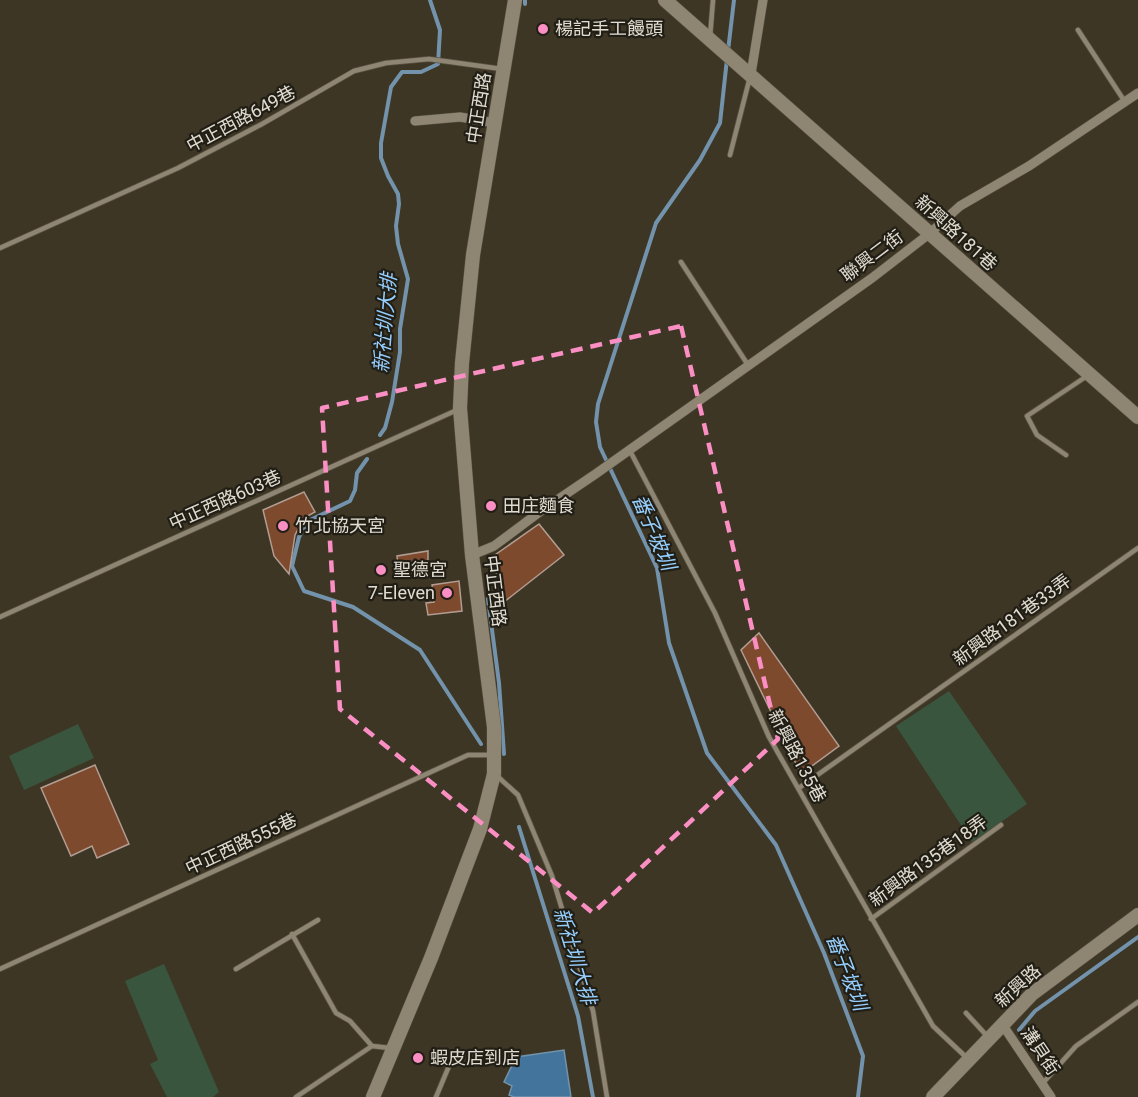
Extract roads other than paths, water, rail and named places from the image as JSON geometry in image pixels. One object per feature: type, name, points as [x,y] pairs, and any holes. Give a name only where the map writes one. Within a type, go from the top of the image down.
[{"type":"main road","name":"中正西路","points":[[373,1097],[431,958],[480,829],[494,774],[491,701],[472,555],[460,408],[462,363],[473,255],[515,0]]},
{"type":"main road","name":"新興路181巷","points":[[665,0],[1138,417]]},
{"type":"main road","name":"新興路","points":[[933,1097],[1032,994],[1138,915]]},
{"type":"street","points":[[751,74],[764,0]]},
{"type":"street","name":"聯興二街","points":[[472,555],[494,546],[872,278],[929,234],[944,218],[960,206],[1029,166],[1138,93]]},
{"type":"street","points":[[415,121],[460,117],[495,123]]},
{"type":"street","name":"溝貝街","points":[[1002,1024],[1051,1097]]},
{"type":"lane","points":[[710,39],[713,0]]},
{"type":"lane","points":[[1078,30],[1125,102]]},
{"type":"lane","name":"中正西路649巷","points":[[0,249],[178,168],[262,124],[354,71],[386,63],[429,59],[504,69]]},
{"type":"lane","points":[[730,155],[751,74]]},
{"type":"lane","points":[[681,262],[748,365]]},
{"type":"lane","points":[[1066,455],[1037,435],[1027,416],[1089,374]]},
{"type":"lane","name":"中正西路603巷","points":[[0,617],[460,408]]},
{"type":"lane","name":"新興路135巷","points":[[629,449],[715,613],[768,737],[933,1026],[968,1059]]},
{"type":"lane","name":"新興路181巷33弄","points":[[799,788],[903,716],[1050,608],[1138,548]]},
{"type":"lane","name":"中正西路555巷","points":[[0,969],[468,754],[495,755]]},
{"type":"lane","points":[[494,774],[518,795],[552,876],[593,1011],[607,1097]]},
{"type":"lane","name":"新興路135巷18弄","points":[[871,919],[1001,825]]},
{"type":"lane","points":[[236,969],[318,920]]},
{"type":"lane","points":[[292,934],[336,1013],[350,1021],[372,1046],[392,1049]]},
{"type":"lane","points":[[1042,1084],[1076,1046],[1138,1002]]},
{"type":"lane","points":[[966,1013],[989,1038]]},
{"type":"lane","points":[[296,1097],[372,1046]]},
{"type":"lane","points":[[436,1097],[449,1066]]},
{"type":"water","points":[[564,1050],[571,1097],[514,1097],[509,1095],[512,1086],[504,1082],[516,1057]]},
{"type":"waterway","name":"新社圳大排","points":[[380,435],[385,428],[392,402],[408,279],[398,244],[396,226],[398,194],[381,158],[381,143],[391,87],[402,72],[421,72],[438,64],[440,30],[430,0]]},
{"type":"waterway","name":"番子坡圳","points":[[728,51],[734,0]]},
{"type":"waterway","name":"番子坡圳","points":[[727,59],[720,123],[700,160],[656,223],[598,404],[596,422],[600,447],[657,568],[669,643],[707,753],[776,845],[824,953],[863,1056],[858,1097]]},
{"type":"waterway","name":"新社圳大排","points":[[367,459],[357,473],[355,490],[350,501],[308,521],[299,537],[292,566],[304,591],[353,607],[420,650],[481,744]]},
{"type":"waterway","points":[[488,599],[499,683],[504,754]]},
{"type":"waterway","name":"新社圳大排","points":[[519,827],[578,1016],[593,1097]]},
{"type":"waterway","points":[[1019,1030],[1035,1011],[1138,937]]},
{"type":"place","name":"楊記手工饅頭","points":[[543,29]]},
{"type":"place","name":"田庄麵食","points":[[491,506]]},
{"type":"place","name":"竹北協天宮","points":[[283,526]]},
{"type":"place","name":"聖德宮","points":[[381,570]]},
{"type":"place","name":"7-Eleven","points":[[447,593]]},
{"type":"place","name":"蝦皮店到店","points":[[418,1058]]}]
